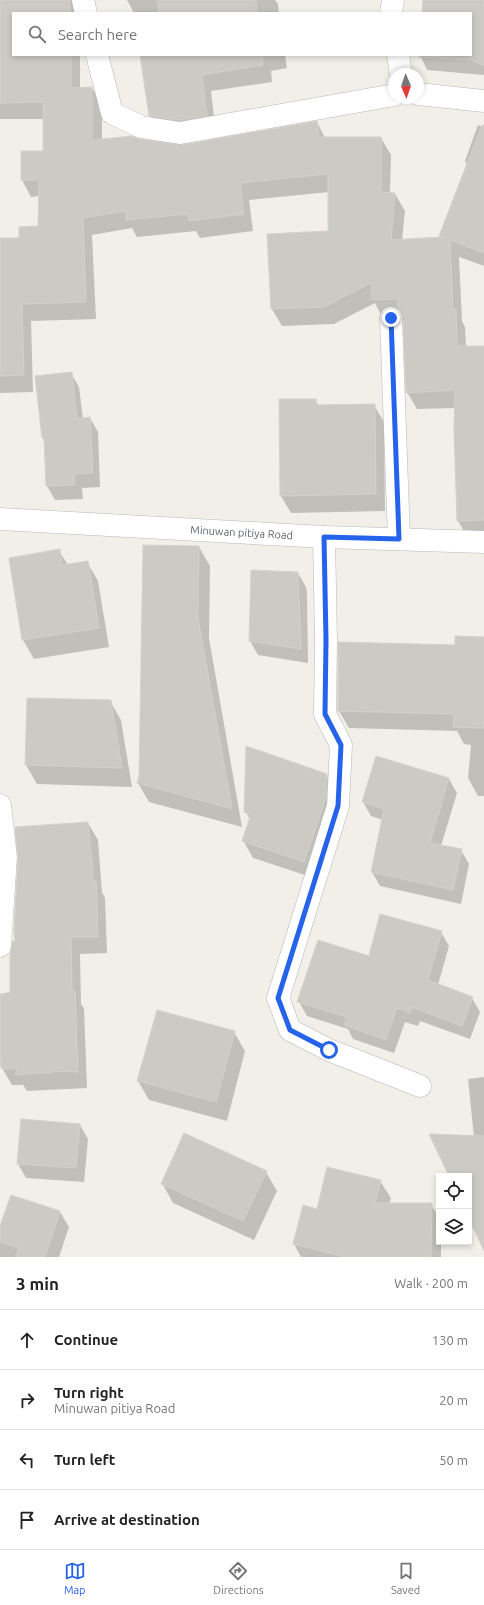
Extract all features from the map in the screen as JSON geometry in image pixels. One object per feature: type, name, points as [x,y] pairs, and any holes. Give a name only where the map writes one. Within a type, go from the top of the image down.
[{"type":"street","points":[[83,0],[86,12]]},
{"type":"street","points":[[391,12],[393,0]]},
{"type":"street","points":[[96,56],[112,113],[141,127],[180,133],[388,96]]},
{"type":"street","points":[[398,56],[400,68]]},
{"type":"street","points":[[424,95],[484,101]]},
{"type":"street","points":[[391,318],[399,539]]},
{"type":"street","name":"Minuwan pitiya Road","points":[[0,519],[324,537],[484,542]]},
{"type":"street","points":[[324,537],[326,640],[325,714],[341,745],[338,806],[278,998],[290,1030],[329,1050],[420,1086]]},
{"type":"street","points":[[0,805],[6,857],[0,946]]},
{"type":"building","points":[[0,0],[70,0],[70,12],[12,12],[12,56],[71,56],[71,88],[92,87],[92,140],[132,136],[139,139],[182,145],[317,121],[319,137],[381,137],[381,192],[395,193],[391,240],[442,237],[439,236],[482,125],[484,125],[484,253],[450,240],[453,309],[456,309],[457,346],[484,346],[484,520],[457,521],[454,431],[455,390],[406,393],[403,318],[402,312],[398,308],[398,299],[372,300],[371,283],[324,307],[271,309],[267,234],[328,231],[328,174],[240,183],[244,214],[189,221],[188,214],[126,220],[126,211],[83,218],[86,302],[22,304],[24,375],[0,376],[0,238],[19,238],[19,227],[38,226],[39,180],[21,180],[21,151],[43,151],[43,102],[0,103]]},
{"type":"building","points":[[157,0],[256,0],[257,12],[159,12]]},
{"type":"building","points":[[423,0],[484,0],[484,66],[470,59],[419,57],[472,56],[472,12],[422,12]]},
{"type":"building","points":[[140,56],[262,56],[263,65],[202,75],[207,116],[180,120],[149,116]]},
{"type":"building","points":[[72,372],[77,419],[90,417],[93,473],[74,474],[75,485],[46,486],[44,438],[42,438],[35,376]]},
{"type":"building","points":[[279,399],[316,399],[316,405],[375,404],[376,494],[280,496]]},
{"type":"building","points":[[143,545],[199,546],[198,618],[232,809],[137,783],[139,776]]},
{"type":"building","points":[[60,549],[62,565],[88,561],[99,628],[22,640],[9,558]]},
{"type":"building","points":[[251,570],[298,572],[301,649],[249,641]]},
{"type":"building","points":[[455,636],[484,637],[484,728],[453,727],[454,714],[338,711],[338,642],[455,645]]},
{"type":"building","points":[[27,698],[111,700],[122,768],[25,765]]},
{"type":"building","points":[[246,746],[327,774],[326,798],[304,862],[242,841],[251,814],[244,812]]},
{"type":"building","points":[[376,756],[449,778],[430,843],[462,849],[453,890],[371,872],[384,809],[362,802]]},
{"type":"building","points":[[88,822],[93,872],[92,881],[96,880],[98,937],[71,937],[72,991],[75,991],[78,1072],[66,1071],[16,1075],[16,1069],[1,1068],[0,1053],[0,995],[10,994],[10,954],[13,941],[15,941],[14,931],[18,858],[15,827]]},
{"type":"building","points":[[380,914],[442,931],[428,980],[473,997],[462,1026],[412,1007],[410,1013],[397,1008],[386,1040],[344,1025],[347,1017],[297,1002],[318,940],[369,956]]},
{"type":"building","points":[[157,1010],[235,1031],[216,1102],[137,1081]]},
{"type":"building","points":[[21,1119],[80,1124],[76,1168],[17,1164]]},
{"type":"building","points":[[184,1133],[267,1171],[243,1221],[161,1184]]},
{"type":"building","points":[[429,1134],[484,1136],[484,1251],[472,1225],[472,1173],[448,1173]]},
{"type":"building","points":[[327,1167],[381,1180],[375,1203],[432,1203],[431,1257],[345,1257],[293,1244],[303,1205],[317,1209]]},
{"type":"building","points":[[11,1195],[60,1211],[45,1257],[15,1257],[19,1248],[0,1242],[0,1226]]},
{"type":"route","points":[[329,1050],[290,1030],[278,998],[338,806],[341,745],[325,714],[326,640],[324,537],[399,539],[391,318]]}]
